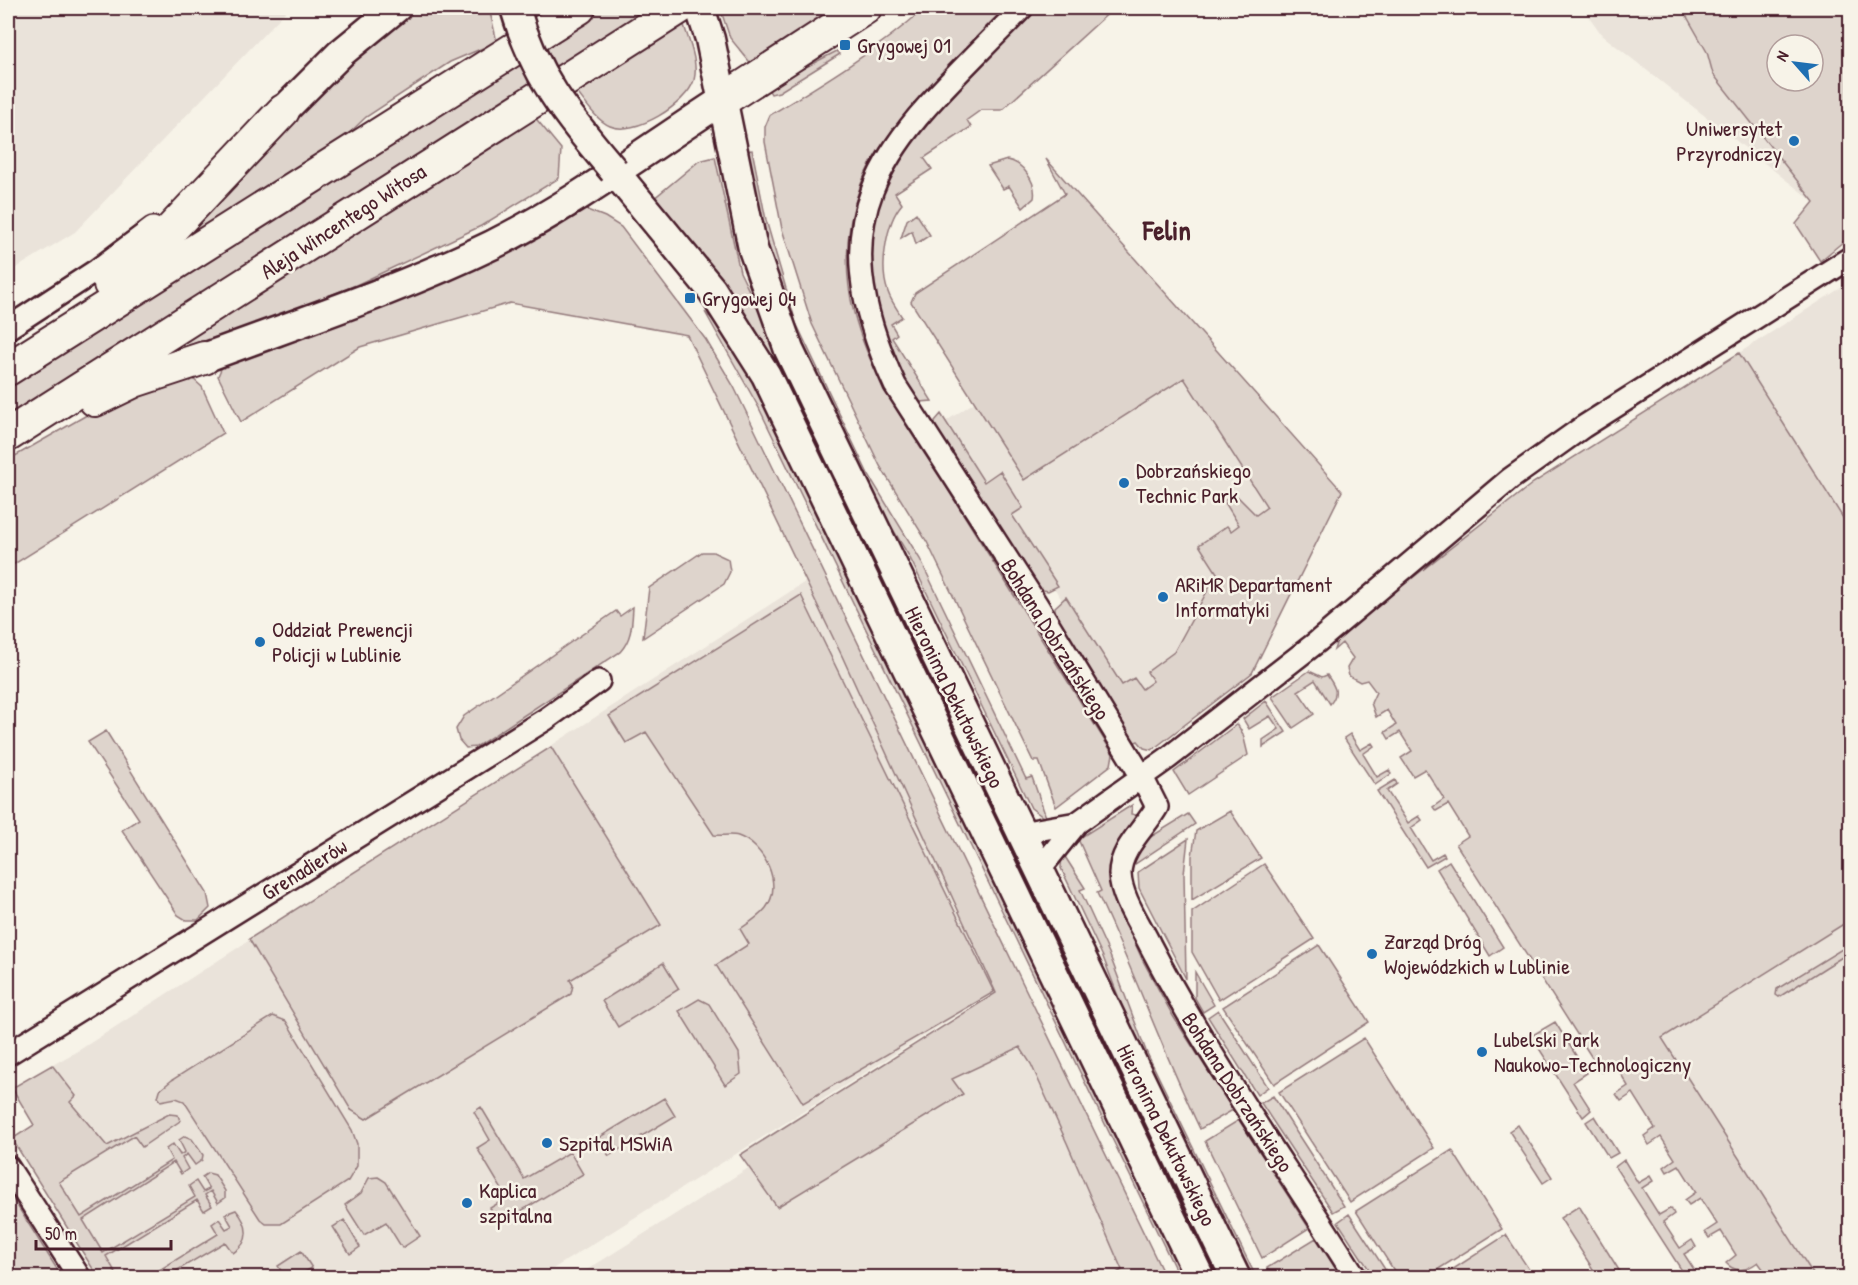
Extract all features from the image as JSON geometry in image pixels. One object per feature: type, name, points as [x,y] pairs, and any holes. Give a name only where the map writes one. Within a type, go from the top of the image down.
[{"type":"main road","points":[[8,369],[579,8]]},
{"type":"main road","name":"Aleja Wincentego Witosa","points":[[8,435],[679,8]]},
{"type":"main road","points":[[723,100],[865,8]]},
{"type":"main road","points":[[8,353],[129,269],[159,242],[283,111]]},
{"type":"main road","points":[[8,448],[115,390],[204,358]]},
{"type":"street","points":[[8,328],[134,243],[184,203],[283,111],[341,52],[396,8]]},
{"type":"street","name":"Hieronima Dekutowskiego","points":[[515,8],[530,52],[547,87],[712,290],[766,375],[1200,1278]]},
{"type":"street","name":"Hieronima Dekutowskiego","points":[[700,8],[710,39],[753,249],[789,350],[1236,1278]]},
{"type":"street","name":"Bohdana Dobrzańskiego","points":[[1022,8],[916,118],[882,169],[863,216],[860,246],[861,285],[878,349],[895,385],[1037,605],[1142,777],[1156,807],[1147,824],[1135,837],[1123,861],[1120,874],[1125,894],[1193,1022],[1356,1278]]},
{"type":"street","points":[[204,358],[473,253],[520,230],[723,100]]},
{"type":"street","points":[[1039,870],[1077,823],[1142,777],[1317,642],[1510,479],[1583,427],[1851,258]]},
{"type":"street","name":"Grenadierów","points":[[8,1054],[546,719],[599,681]]},
{"type":"street","points":[[1020,833],[1077,823]]},
{"type":"street","points":[[8,1167],[80,1278]]},
{"type":"shaded area","points":[[8,8],[289,8],[75,232],[8,273]]},
{"type":"shaded area","points":[[416,8],[489,8],[497,42],[450,62],[366,117],[336,146],[143,268],[357,52],[393,22]]},
{"type":"shaded area","points":[[603,8],[651,8],[8,419],[8,385]]},
{"type":"shaded area","points":[[720,8],[847,8],[753,66],[730,38]]},
{"type":"shaded area","points":[[925,8],[1008,8],[947,68],[905,114],[872,161],[861,184],[852,215],[849,231],[848,280],[854,313],[862,338],[883,385],[1113,754],[1111,765],[1056,807],[1039,761],[1033,761],[927,542],[880,466],[812,324],[782,229],[765,142],[765,127],[770,115],[869,52]]},
{"type":"shaded area","points":[[1037,8],[1114,8],[1002,110],[981,110],[967,120],[971,127],[924,158],[932,169],[895,193],[902,204],[896,212],[888,233],[884,258],[885,282],[889,295],[902,317],[891,324],[897,334],[892,338],[932,401],[920,402],[903,377],[884,337],[866,260],[881,190],[908,143]]},
{"type":"shaded area","name":"Uniwersytet Przyrodniczy","points":[[1583,8],[1850,8],[1850,236],[1820,261],[1796,224],[1814,202],[1602,35]]},
{"type":"shaded area","name":"Uniwersytet Przyrodniczy","points":[[1682,8],[1850,8],[1850,236],[1820,261],[1796,224],[1814,202],[1713,74],[1707,52]]},
{"type":"shaded area","points":[[683,22],[692,51],[695,73],[694,80],[681,99],[658,116],[632,127],[610,126],[600,120],[575,90]]},
{"type":"shaded area","points":[[837,51],[840,54],[779,92],[771,94],[767,87]]},
{"type":"shaded area","points":[[533,115],[561,149],[559,178],[481,226],[356,285],[118,379]]},
{"type":"shaded area","points":[[752,150],[766,220],[796,323],[868,474],[920,559],[1026,779],[1032,777],[1047,820],[1031,808],[909,556],[870,491],[818,389],[770,267],[745,151]]},
{"type":"shaded area","points":[[715,157],[740,272],[1225,1277],[1212,1277],[781,389],[652,200],[699,161]]},
{"type":"shaded area","points":[[1046,159],[1342,491],[1252,673],[1152,750],[1144,748],[1138,741],[1133,743],[1056,620],[1055,607],[1066,597],[1122,685],[1134,678],[1142,689],[1153,681],[1147,672],[1174,652],[1217,573],[1199,545],[1227,526],[1231,531],[1239,525],[1224,501],[1231,496],[1238,497],[1256,515],[1267,507],[1184,378],[1024,480],[911,302],[915,293],[1065,194]]},
{"type":"shaded area","points":[[1007,160],[1018,165],[1031,179],[1034,198],[1023,208],[1009,186],[1003,189],[988,166]]},
{"type":"shaded area","points":[[577,206],[605,217],[621,227],[706,340],[734,387],[1165,1277],[1110,1277],[1122,1270],[1031,1064],[1020,1047],[952,1079],[963,1094],[777,1207],[740,1155],[996,993],[842,656],[687,335],[510,303],[360,347],[241,422],[218,376],[224,362]]},
{"type":"shaded area","points":[[916,213],[930,235],[916,244],[912,231],[901,238],[907,220]]},
{"type":"shaded area","points":[[1850,282],[1850,530],[1739,353]]},
{"type":"shaded area","points":[[1142,289],[1319,539],[1252,673],[1158,746],[945,422]]},
{"type":"shaded area","points":[[705,312],[721,328],[742,357],[1189,1277],[1179,1277],[759,408]]},
{"type":"shaded area","points":[[1739,353],[1850,529],[1850,920],[1662,1038],[1815,1277],[1769,1277],[1758,1262],[1742,1270],[1734,1269],[1726,1263],[1736,1255],[1721,1231],[1709,1238],[1705,1232],[1717,1224],[1700,1198],[1689,1205],[1685,1200],[1696,1192],[1679,1165],[1667,1172],[1664,1167],[1675,1159],[1661,1137],[1649,1145],[1644,1136],[1655,1128],[1633,1093],[1621,1101],[1616,1094],[1628,1086],[1615,1064],[1601,1072],[1456,844],[1468,836],[1448,804],[1436,811],[1433,807],[1444,799],[1425,769],[1413,776],[1401,758],[1412,751],[1400,732],[1389,739],[1385,732],[1396,725],[1387,710],[1376,717],[1371,703],[1376,692],[1367,680],[1360,682],[1349,676],[1347,668],[1353,658],[1342,643],[1334,650],[1338,637],[1533,483]]},
{"type":"shaded area","points":[[191,377],[202,387],[223,433],[8,568],[8,460],[99,408]]},
{"type":"shaded area","points":[[941,414],[984,482],[1000,471],[1023,508],[1012,515],[1058,586],[1048,591],[1038,589],[935,428],[935,421]]},
{"type":"shaded area","points":[[702,552],[713,552],[728,559],[730,572],[724,584],[643,638],[649,588]]},
{"type":"shaded area","points":[[808,580],[994,992],[540,1277],[98,1277],[12,1139],[34,1125],[12,1088],[81,1049]]},
{"type":"shaded area","points":[[801,595],[994,992],[803,1103],[716,965],[749,944],[740,929],[766,908],[771,898],[772,877],[763,856],[756,848],[738,836],[714,835],[646,732],[626,743],[609,716]]},
{"type":"shaded area","points":[[633,607],[629,637],[620,652],[476,747],[466,748],[459,740],[456,729],[464,716],[616,611],[620,616]]},
{"type":"shaded area","points":[[1309,671],[1322,677],[1327,675],[1335,689],[1335,696],[1330,704],[1315,680],[1298,691],[1314,714],[1293,728],[1272,697]]},
{"type":"shaded area","points":[[1266,701],[1286,732],[1263,747],[1263,740],[1279,729],[1270,716],[1249,729],[1243,719]]},
{"type":"shaded area","points":[[1237,724],[1243,734],[1248,755],[1188,795],[1174,772]]},
{"type":"shaded area","points":[[106,731],[207,893],[210,908],[198,920],[186,920],[178,915],[122,830],[139,819],[88,742]]},
{"type":"shaded area","points":[[1350,734],[1360,750],[1372,743],[1374,746],[1363,754],[1377,777],[1389,770],[1391,774],[1375,785],[1344,738]]},
{"type":"shaded area","points":[[551,747],[661,925],[570,980],[573,985],[571,994],[366,1119],[351,1110],[249,939]]},
{"type":"shaded area","points":[[1395,780],[1397,784],[1387,791],[1408,823],[1419,816],[1422,820],[1411,828],[1431,860],[1443,853],[1445,856],[1426,867],[1377,791]]},
{"type":"shaded area","points":[[1132,805],[1131,814],[1136,815],[1112,857],[1111,889],[1142,959],[1173,1016],[1233,1110],[1200,1129],[1097,893],[1101,891],[1078,839]]},
{"type":"shaded area","points":[[1230,811],[1261,858],[1192,900],[1192,856],[1196,831]]},
{"type":"shaded area","points":[[1188,814],[1195,824],[1132,866],[1144,841]]},
{"type":"shaded area","points":[[1188,839],[1184,874],[1186,979],[1139,888],[1138,872]]},
{"type":"shaded area","points":[[1062,852],[1085,888],[1080,890],[1109,953],[1146,1051],[1256,1277],[1248,1277],[1144,1063],[1103,957],[1061,868]]},
{"type":"shaded area","points":[[1449,861],[1503,947],[1490,956],[1437,869]]},
{"type":"shaded area","points":[[1264,864],[1314,939],[1219,1000],[1192,952],[1192,912]]},
{"type":"shaded area","points":[[1850,920],[1850,1277],[1815,1277],[1662,1038]]},
{"type":"shaded area","points":[[1850,944],[1850,952],[1779,997],[1776,995],[1777,989]]},
{"type":"shaded area","points":[[1319,945],[1369,1022],[1274,1084],[1223,1007]]},
{"type":"shaded area","points":[[663,963],[679,989],[618,1027],[602,1001]]},
{"type":"shaded area","points":[[1195,972],[1214,1005],[1203,1012],[1195,998]]},
{"type":"shaded area","points":[[699,999],[709,1004],[739,1053],[741,1074],[725,1085],[679,1011]]},
{"type":"shaded area","points":[[1002,1008],[1062,1110],[1141,1278],[574,1278]]},
{"type":"shaded area","points":[[1218,1010],[1268,1087],[1257,1095],[1208,1017]]},
{"type":"shaded area","points":[[273,1016],[286,1021],[352,1130],[357,1144],[357,1166],[348,1181],[281,1224],[266,1224],[260,1219],[184,1101],[176,1098],[161,1101],[158,1097],[160,1090],[172,1080]]},
{"type":"shaded area","points":[[1555,1022],[1587,1073],[1573,1082],[1591,1110],[1583,1117],[1531,1036]]},
{"type":"shaded area","points":[[1364,1038],[1434,1148],[1350,1202],[1279,1092]]},
{"type":"shaded area","points":[[52,1065],[76,1096],[70,1102],[107,1146],[169,1114],[178,1115],[180,1121],[142,1147],[134,1136],[59,1182],[81,1217],[172,1160],[166,1149],[173,1144],[180,1155],[185,1152],[179,1140],[185,1136],[192,1139],[203,1155],[202,1160],[195,1165],[187,1154],[182,1158],[188,1169],[181,1174],[174,1162],[83,1220],[103,1253],[195,1197],[189,1186],[196,1181],[203,1192],[209,1189],[202,1177],[208,1173],[215,1175],[225,1191],[225,1198],[218,1203],[211,1191],[205,1195],[212,1206],[204,1211],[197,1200],[106,1256],[118,1277],[98,1277],[12,1139],[34,1125],[12,1088]]},
{"type":"shaded area","points":[[1273,1096],[1344,1206],[1333,1212],[1261,1103]]},
{"type":"shaded area","points":[[664,1098],[675,1116],[609,1156],[598,1138]]},
{"type":"shaded area","points":[[481,1107],[524,1179],[570,1152],[583,1174],[499,1224],[490,1208],[507,1198],[477,1148],[490,1140],[474,1112]]},
{"type":"shaded area","points":[[1595,1116],[1618,1153],[1609,1158],[1586,1122]]},
{"type":"shaded area","points":[[1239,1120],[1309,1228],[1262,1258],[1205,1141]]},
{"type":"shaded area","points":[[1518,1125],[1552,1177],[1543,1183],[1509,1131]]},
{"type":"shaded area","points":[[1452,1150],[1502,1229],[1426,1277],[1398,1277],[1356,1211]]},
{"type":"shaded area","points":[[1624,1160],[1638,1183],[1650,1176],[1653,1181],[1642,1188],[1659,1215],[1671,1208],[1674,1214],[1663,1222],[1680,1248],[1692,1240],[1696,1247],[1684,1254],[1699,1277],[1686,1277],[1615,1167]]},
{"type":"shaded area","points":[[378,1177],[386,1182],[420,1236],[402,1248],[386,1222],[364,1235],[345,1205],[361,1193],[369,1178]]},
{"type":"shaded area","points":[[8,1191],[62,1277],[8,1277]]},
{"type":"shaded area","points":[[1579,1206],[1622,1275],[1598,1277],[1560,1218]]},
{"type":"shaded area","points":[[236,1210],[246,1227],[245,1239],[239,1249],[233,1253],[225,1242],[166,1277],[148,1277],[218,1234],[212,1224],[219,1219],[226,1229],[232,1226],[225,1214]]},
{"type":"shaded area","points":[[1349,1214],[1390,1277],[1374,1277],[1338,1222]]},
{"type":"shaded area","points":[[344,1220],[360,1247],[350,1254],[333,1227]]},
{"type":"shaded area","points":[[1506,1235],[1534,1277],[1441,1277]]},
{"type":"shaded area","points":[[1316,1238],[1341,1277],[1272,1277],[1267,1268]]},
{"type":"shaded area","points":[[301,1251],[312,1268],[296,1277],[285,1277],[278,1266]]},
{"type":"place","name":"Grygowej 01","points":[[845,45]]},
{"type":"place","name":"Uniwersytet Przyrodniczy","points":[[1794,141]]},
{"type":"place","name":"Grygowej 04","points":[[690,298]]},
{"type":"place","name":"Dobrzańskiego Technic Park","points":[[1124,483]]},
{"type":"place","name":"ARiMR Departament Informatyki","points":[[1163,597]]},
{"type":"place","name":"Oddział Prewencji Policji w Lublinie","points":[[260,642]]},
{"type":"place","name":"Zarząd Dróg Wojewódzkich w Lublinie","points":[[1372,954]]},
{"type":"place","name":"Lubelski Park Naukowo-Technologiczny","points":[[1482,1052]]},
{"type":"place","name":"Szpital MSWiA","points":[[547,1143]]},
{"type":"place","name":"Kaplica szpitalna","points":[[467,1203]]},
{"type":"district","name":"Felin","points":[[1167,230]]}]
